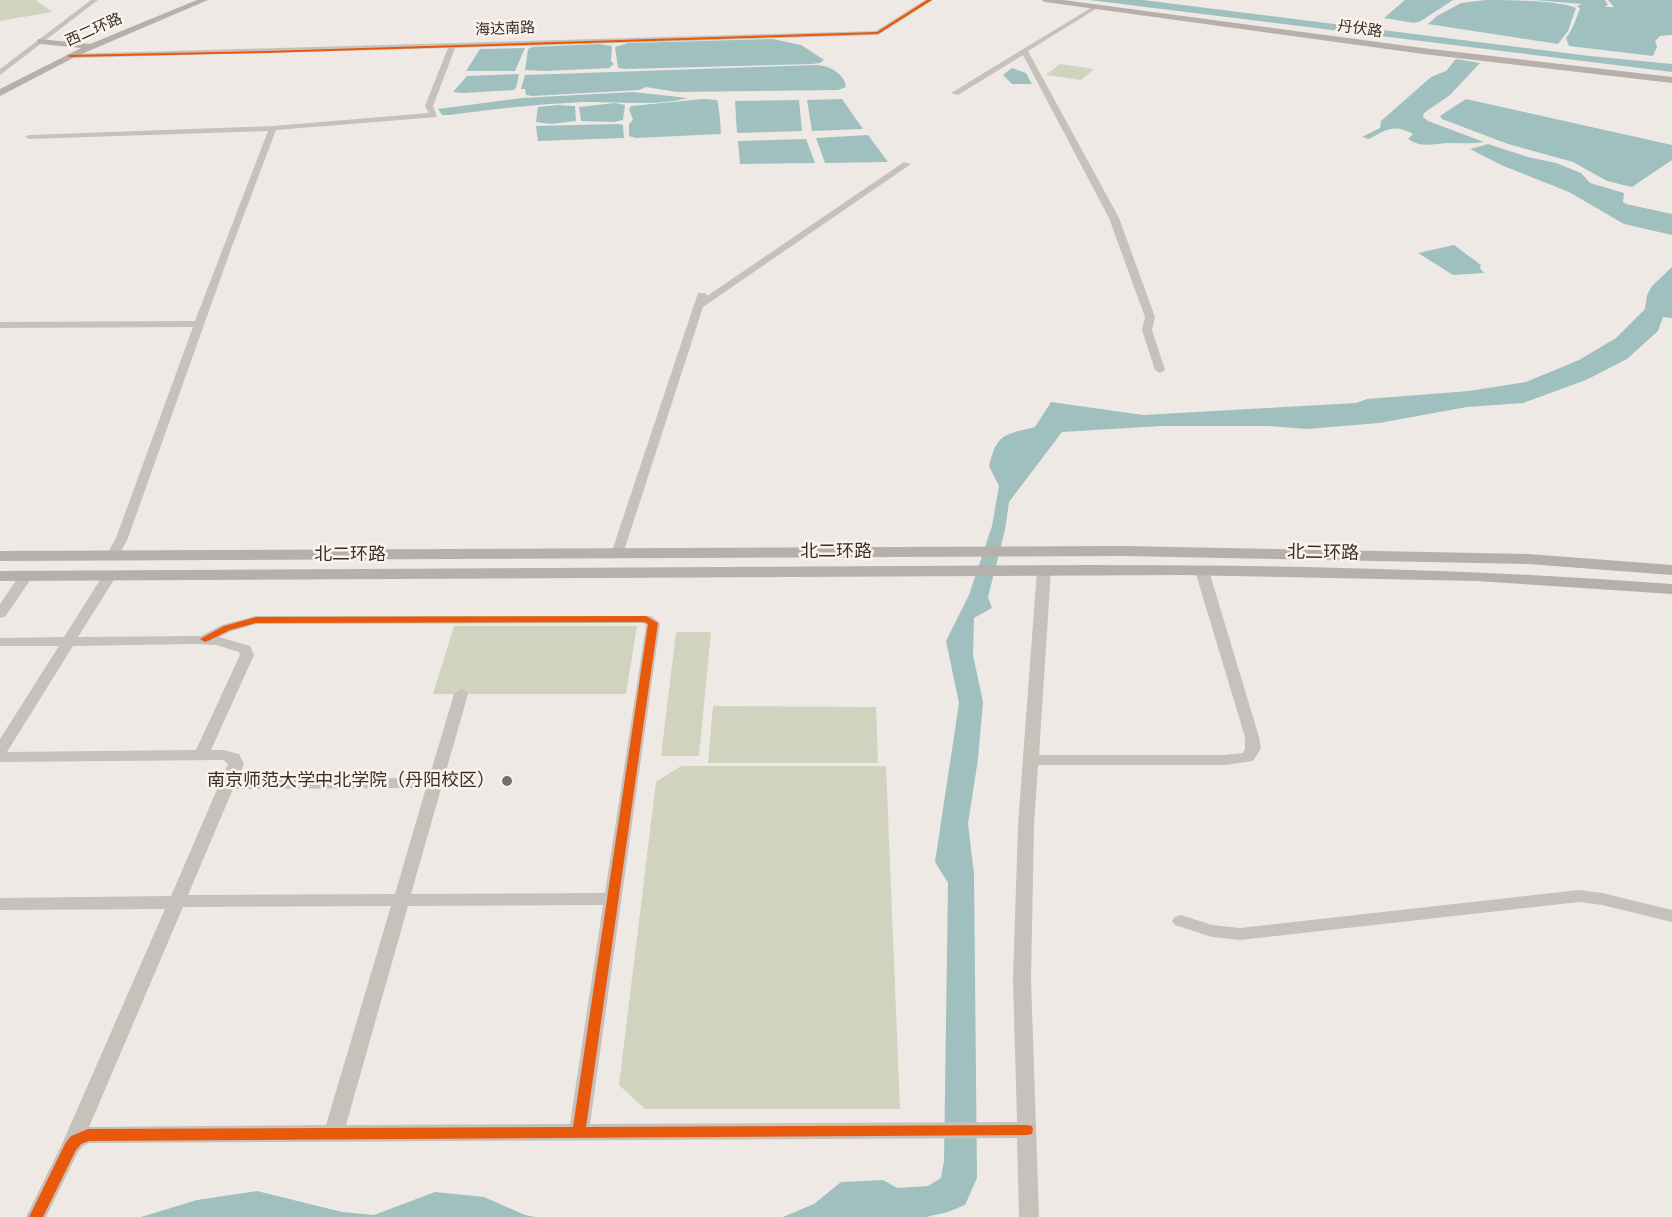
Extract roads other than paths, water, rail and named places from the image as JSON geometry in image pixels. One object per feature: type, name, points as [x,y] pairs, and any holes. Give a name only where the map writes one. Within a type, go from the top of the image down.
[{"type":"main road","name":"西二环路","points":[[0,86],[191,0]]},
{"type":"main road","name":"西二环路","points":[[0,93],[85,46],[204,0]]},
{"type":"main road","name":"丹伏路","points":[[1045,0],[1088,3],[1423,51],[1672,80]]},
{"type":"main road","points":[[41,41],[85,46]]},
{"type":"main road","points":[[1207,571],[1209,552]]},
{"type":"main road","name":"北二环路","points":[[0,556],[1209,552],[1528,559],[1672,570]]},
{"type":"main road","points":[[609,573],[616,554]]},
{"type":"main road","points":[[105,575],[112,556]]},
{"type":"main road","name":"北二环路","points":[[0,576],[1207,571],[1468,576],[1672,590]]},
{"type":"street","points":[[0,73],[95,0]]},
{"type":"street","name":"海达南路","points":[[70,56],[452,47],[878,33],[930,0]]},
{"type":"street","points":[[955,93],[1024,50],[1088,3]]},
{"type":"street","points":[[29,137],[273,128],[434,115],[429,106],[452,47]]},
{"type":"street","points":[[1024,50],[1114,218],[1150,317],[1147,330],[1160,370]]},
{"type":"street","points":[[112,556],[122,538],[247,191],[273,128]]},
{"type":"street","points":[[616,554],[700,301],[907,164]]},
{"type":"street","points":[[0,325],[200,324]]},
{"type":"street","points":[[1029,1217],[1022,980],[1026,825],[1044,570]]},
{"type":"street","points":[[1030,760],[1225,760],[1248,757],[1253,747],[1252,737],[1207,571]]},
{"type":"street","points":[[0,751],[105,575]]},
{"type":"street","points":[[0,614],[26,576]]},
{"type":"street","points":[[205,639],[227,628],[256,620],[646,619],[653,623],[579,1131]]},
{"type":"street","points":[[0,642],[205,639],[246,649],[247,655],[201,755]]},
{"type":"street","points":[[334,1133],[461,694]]},
{"type":"street","points":[[0,757],[201,755],[234,758],[236,764],[71,1146],[36,1217]]},
{"type":"street","points":[[228,784],[435,783]]},
{"type":"street","points":[[1181,921],[1212,931],[1240,934],[1579,896],[1602,899],[1672,916]]},
{"type":"street","points":[[0,904],[614,899]]},
{"type":"street","points":[[71,1146],[76,1140],[88,1135],[1027,1130]]},
{"type":"water","points":[[1089,0],[1143,0],[1590,56],[1672,64],[1672,72]]},
{"type":"water","points":[[1405,0],[1453,0],[1421,21],[1414,23],[1384,18]]},
{"type":"water","points":[[1486,0],[1545,2],[1576,8],[1568,31],[1558,44],[1428,24],[1437,16],[1461,3]]},
{"type":"water","points":[[1533,0],[1605,0],[1608,5],[1605,7],[1614,7],[1608,0],[1672,0],[1672,35],[1660,36],[1655,41],[1657,47],[1653,56],[1569,46],[1566,38],[1579,12],[1580,8],[1577,6],[1582,4]]},
{"type":"water","points":[[773,39],[801,45],[824,60],[812,64],[625,69],[618,68],[615,47],[628,43]]},
{"type":"water","points":[[599,44],[612,46],[611,61],[614,64],[609,68],[525,70],[528,49],[532,47]]},
{"type":"water","points":[[525,48],[515,71],[466,71],[480,49]]},
{"type":"water","points":[[1456,59],[1480,63],[1450,95],[1424,113],[1423,117],[1428,121],[1484,142],[1423,145],[1408,139],[1413,134],[1401,129],[1386,130],[1369,139],[1362,137],[1380,128],[1381,121],[1431,77],[1446,71]]},
{"type":"water","points":[[816,65],[836,71],[843,78],[846,87],[838,90],[677,92],[646,87],[639,90],[532,96],[526,95],[525,89],[521,89],[525,75]]},
{"type":"water","points":[[1012,68],[1026,73],[1032,84],[1012,84],[1003,75]]},
{"type":"water","points":[[519,74],[514,90],[453,92],[467,76]]},
{"type":"water","points":[[633,92],[688,98],[649,103],[549,104],[450,115],[442,115],[438,109],[522,98]]},
{"type":"water","points":[[703,99],[717,100],[721,134],[636,138],[629,136],[629,124],[633,120],[629,109],[631,106]]},
{"type":"water","points":[[842,99],[863,129],[812,131],[807,100]]},
{"type":"water","points":[[1466,99],[1672,145],[1672,160],[1632,187],[1607,181],[1573,162],[1508,144],[1442,119],[1440,116]]},
{"type":"water","points":[[799,100],[802,131],[737,133],[735,101]]},
{"type":"water","points":[[615,103],[625,105],[623,120],[581,121],[579,107]]},
{"type":"water","points":[[575,106],[576,121],[551,124],[536,122],[538,107]]},
{"type":"water","points":[[623,125],[624,138],[538,141],[536,126]]},
{"type":"water","points":[[868,135],[888,162],[825,163],[816,138]]},
{"type":"water","points":[[806,139],[815,163],[740,164],[738,141]]},
{"type":"water","points":[[1488,144],[1556,163],[1581,173],[1590,183],[1624,193],[1623,202],[1626,204],[1672,214],[1672,235],[1624,224],[1569,192],[1501,165],[1470,149]]},
{"type":"water","points":[[1454,245],[1481,265],[1480,268],[1484,273],[1453,275],[1418,253]]},
{"type":"water","points":[[1672,267],[1672,318],[1663,317],[1658,331],[1627,359],[1586,380],[1523,403],[1467,407],[1379,423],[1307,429],[1268,426],[1161,426],[1062,432],[1009,502],[1005,530],[988,597],[992,608],[974,618],[973,655],[983,702],[978,759],[968,824],[974,874],[977,1178],[965,1205],[926,1217],[783,1217],[814,1204],[841,1182],[883,1180],[897,1188],[928,1186],[941,1178],[944,1161],[948,883],[935,862],[959,703],[946,641],[969,595],[992,526],[999,486],[989,466],[999,441],[1009,434],[1035,427],[1051,402],[1143,415],[1356,403],[1367,399],[1469,391],[1526,382],[1579,360],[1616,338],[1645,309],[1647,295],[1652,286]]},
{"type":"water","points":[[257,1191],[342,1212],[374,1215],[435,1192],[484,1197],[535,1217],[141,1217],[197,1200]]},
{"type":"place","name":"南京师范大学中北学院（丹阳校区）","points":[[507,781]]}]
